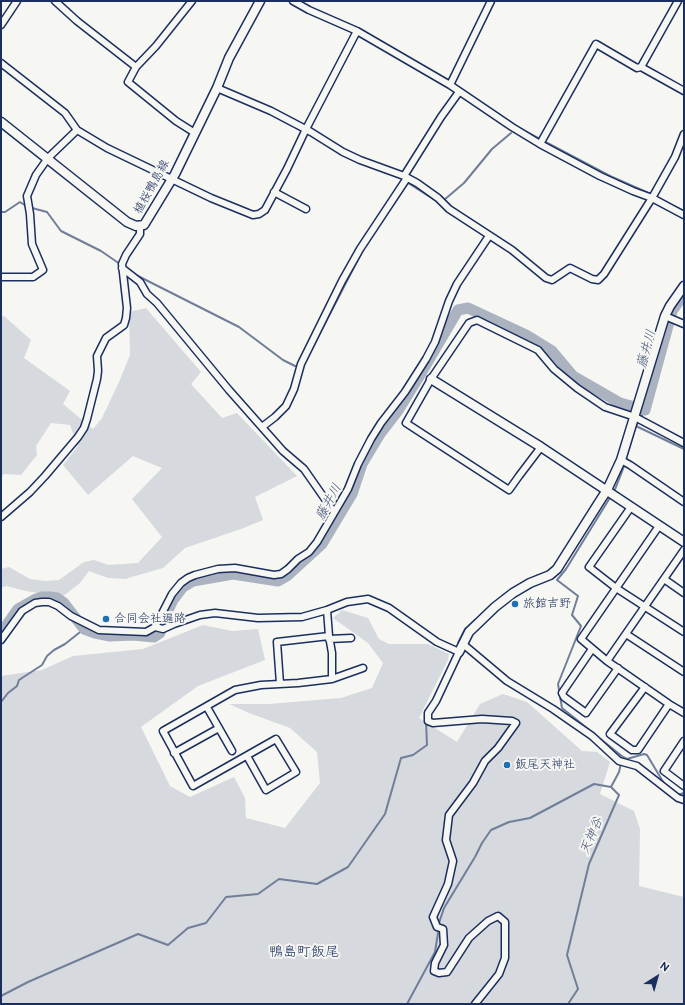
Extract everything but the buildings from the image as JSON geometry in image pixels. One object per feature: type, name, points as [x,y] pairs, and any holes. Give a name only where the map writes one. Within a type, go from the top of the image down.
[{"type":"street","points":[[1,25],[17,1]]},
{"type":"street","points":[[55,1],[136,67]]},
{"type":"street","points":[[192,1],[156,46],[136,67],[128,82],[176,121],[195,132]]},
{"type":"street","name":"植桜鴨島線","points":[[1,122],[127,222],[136,226],[144,225],[172,179],[217,88],[230,58],[260,1]]},
{"type":"street","points":[[293,1],[309,10],[357,31],[450,85],[512,127],[600,176],[633,191],[653,197],[684,214]]},
{"type":"street","points":[[450,85],[491,1]]},
{"type":"street","points":[[641,67],[678,1]]},
{"type":"street","points":[[1,63],[65,113],[77,130],[129,159],[211,198],[253,214],[260,214],[265,210],[357,31]]},
{"type":"street","points":[[541,142],[596,44],[637,68],[641,67],[684,91]]},
{"type":"street","points":[[217,88],[271,110],[306,129],[343,152],[417,183],[438,198],[449,209],[512,250],[546,278],[552,280],[570,268],[592,280],[598,280],[604,274],[653,197],[675,157],[684,134]]},
{"type":"street","points":[[262,427],[275,418],[286,406],[294,389],[300,365],[352,262],[441,117],[459,92]]},
{"type":"street","points":[[1,277],[32,277],[43,270],[32,244],[27,196],[36,175],[48,158],[77,130]]},
{"type":"street","points":[[274,192],[306,209]]},
{"type":"street","points":[[1,517],[30,492],[78,437],[84,428],[97,379],[97,356],[106,338],[124,324],[126,318],[127,308],[122,267],[126,255],[140,234],[140,226]]},
{"type":"street","points":[[159,628],[172,594],[181,583],[188,578],[218,569],[234,568],[263,574],[281,574],[298,559],[309,552],[317,542],[348,489],[358,464],[371,439],[405,392],[426,359],[435,342],[449,301],[457,284],[489,236]]},
{"type":"street","points":[[122,267],[140,282],[147,294],[157,303],[229,390],[284,451],[304,469],[334,512]]},
{"type":"street","points":[[475,1004],[499,974],[505,958],[505,922],[498,916],[488,921],[469,938],[447,972],[439,973],[434,971],[435,963],[444,945],[443,930],[437,928],[433,917],[448,884],[453,861],[446,840],[449,815],[473,783],[485,761],[498,748],[516,723],[512,721],[482,719],[433,723],[428,721],[428,713],[436,701],[469,632],[495,607],[513,593],[530,583],[550,575],[557,569],[607,490],[620,460],[635,417],[668,317],[670,306],[684,286]]},
{"type":"street","points":[[668,317],[684,324]]},
{"type":"street","points":[[541,447],[510,490],[406,423],[431,379],[469,323],[478,320],[538,350],[560,374],[577,388],[605,406],[635,417],[684,443]]},
{"type":"street","points":[[431,379],[541,447],[684,542]]},
{"type":"street","points":[[620,460],[630,465],[684,502]]},
{"type":"street","points":[[631,507],[589,567],[616,588],[684,632]]},
{"type":"street","points":[[659,526],[581,639],[607,661],[684,713]]},
{"type":"street","points":[[607,661],[684,550]]},
{"type":"street","points":[[664,579],[684,593]]},
{"type":"street","points":[[1,640],[22,611],[35,603],[49,602],[58,606],[71,616],[105,631],[127,630],[146,633],[200,615],[214,613],[258,618],[285,619],[302,617],[327,610],[341,604],[368,599],[390,608],[438,642],[460,652]]},
{"type":"street","points":[[327,610],[329,638],[332,653],[332,679]]},
{"type":"street","points":[[626,634],[684,672]]},
{"type":"street","points":[[280,684],[277,642],[351,638]]},
{"type":"street","points":[[463,644],[507,681],[553,709],[592,736],[621,762],[636,766],[678,798],[684,800]]},
{"type":"street","points":[[592,649],[562,693],[564,697],[586,713],[618,668]]},
{"type":"street","points":[[247,756],[266,790],[296,772],[276,739],[193,786],[162,731],[235,690],[261,685],[332,679],[363,668]]},
{"type":"street","points":[[645,687],[610,734],[632,750],[638,750],[669,704]]},
{"type":"street","points":[[208,709],[232,751]]},
{"type":"street","points":[[174,753],[219,728]]},
{"type":"street","points":[[684,742],[664,771],[684,786]]},
{"type":"shaded area","points":[[146,308],[201,372],[191,384],[222,418],[237,413],[297,476],[255,497],[263,520],[185,548],[163,568],[125,579],[108,578],[89,571],[80,583],[62,597],[6,586],[1,588],[1,569],[9,567],[30,579],[46,581],[59,580],[84,562],[94,560],[108,565],[138,563],[162,537],[132,499],[162,468],[133,456],[88,495],[63,465],[78,446],[70,425],[51,423],[36,446],[37,455],[21,475],[4,474],[1,477],[1,316],[4,316],[31,340],[24,358],[70,391],[63,404],[93,429],[102,418],[130,355],[129,312]]},
{"type":"shaded area","points":[[342,610],[368,618],[379,639],[389,644],[428,644],[449,654],[448,660],[419,718],[457,742],[480,704],[503,694],[527,702],[582,751],[597,752],[610,762],[600,794],[634,811],[640,829],[639,886],[684,897],[684,1004],[1,1004],[1,676],[42,670],[73,656],[143,649],[203,625],[232,631],[258,629],[265,660],[198,686],[141,727],[170,786],[190,797],[234,777],[245,798],[246,818],[285,828],[320,783],[317,752],[290,728],[229,704],[269,704],[341,698],[372,688],[383,663],[368,643],[333,618]]},
{"type":"waterway","points":[[519,128],[610,176],[653,195]]},
{"type":"waterway","points":[[444,200],[464,183],[492,149],[511,133]]},
{"type":"waterway","points":[[304,364],[364,248],[408,183],[438,202]]},
{"type":"waterway","points":[[1,212],[5,212],[20,202],[26,206]]},
{"type":"waterway","points":[[673,206],[684,211]]},
{"type":"waterway","points":[[32,208],[47,212],[61,231],[101,251],[120,264]]},
{"type":"waterway","points":[[134,274],[239,327],[283,360],[298,366]]},
{"type":"waterway","name":"藤井川","points":[[641,409],[645,410],[672,311],[684,294]]},
{"type":"waterway","name":"藤井川","points":[[1,633],[18,609],[34,600],[42,597],[50,597],[57,598],[64,603],[84,629],[110,636],[133,635],[154,637],[160,633],[163,621],[173,600],[183,587],[193,581],[233,574],[278,581],[287,576],[322,544],[352,494],[362,464],[380,434],[397,412],[458,310],[468,308],[526,335],[552,351],[573,376],[620,403],[635,407]]},
{"type":"waterway","points":[[614,492],[623,469],[636,426],[645,410]]},
{"type":"waterway","points":[[636,426],[684,449]]},
{"type":"waterway","points":[[611,496],[566,569],[557,580],[578,596],[572,615],[581,626],[558,684],[562,708],[623,757]]},
{"type":"waterway","points":[[536,576],[542,574]]},
{"type":"waterway","points":[[502,596],[527,580]]},
{"type":"waterway","points":[[458,643],[465,629],[476,619]]},
{"type":"waterway","points":[[1,702],[8,693],[17,686],[19,680],[42,665],[47,656],[84,629]]},
{"type":"waterway","points":[[425,717],[425,711],[432,702]]},
{"type":"waterway","points":[[1,996],[28,982],[138,934],[168,945],[188,928],[206,923],[226,897],[258,894],[279,879],[317,884],[348,867],[385,814],[401,758],[413,755],[427,745],[426,721]]},
{"type":"waterway","name":"天神谷","points":[[623,759],[623,757],[627,759],[644,754],[647,755],[665,785]]},
{"type":"waterway","name":"天神谷","points":[[568,1004],[578,989],[567,955],[589,864],[619,795],[611,787],[619,772],[621,763]]},
{"type":"waterway","points":[[439,923],[444,908],[491,830],[509,822],[530,818],[594,784],[611,787]]},
{"type":"waterway","name":"天神谷","points":[[676,794],[684,793]]},
{"type":"waterway","points":[[407,1004],[435,952],[438,933]]},
{"type":"place","name":"旅館吉野","points":[[515,604]]},
{"type":"place","name":"合同会社遍路","points":[[106,619]]},
{"type":"place","name":"飯尾天神社","points":[[507,765]]},
{"type":"district","name":"鴨島町飯尾","points":[[304,952]]}]
